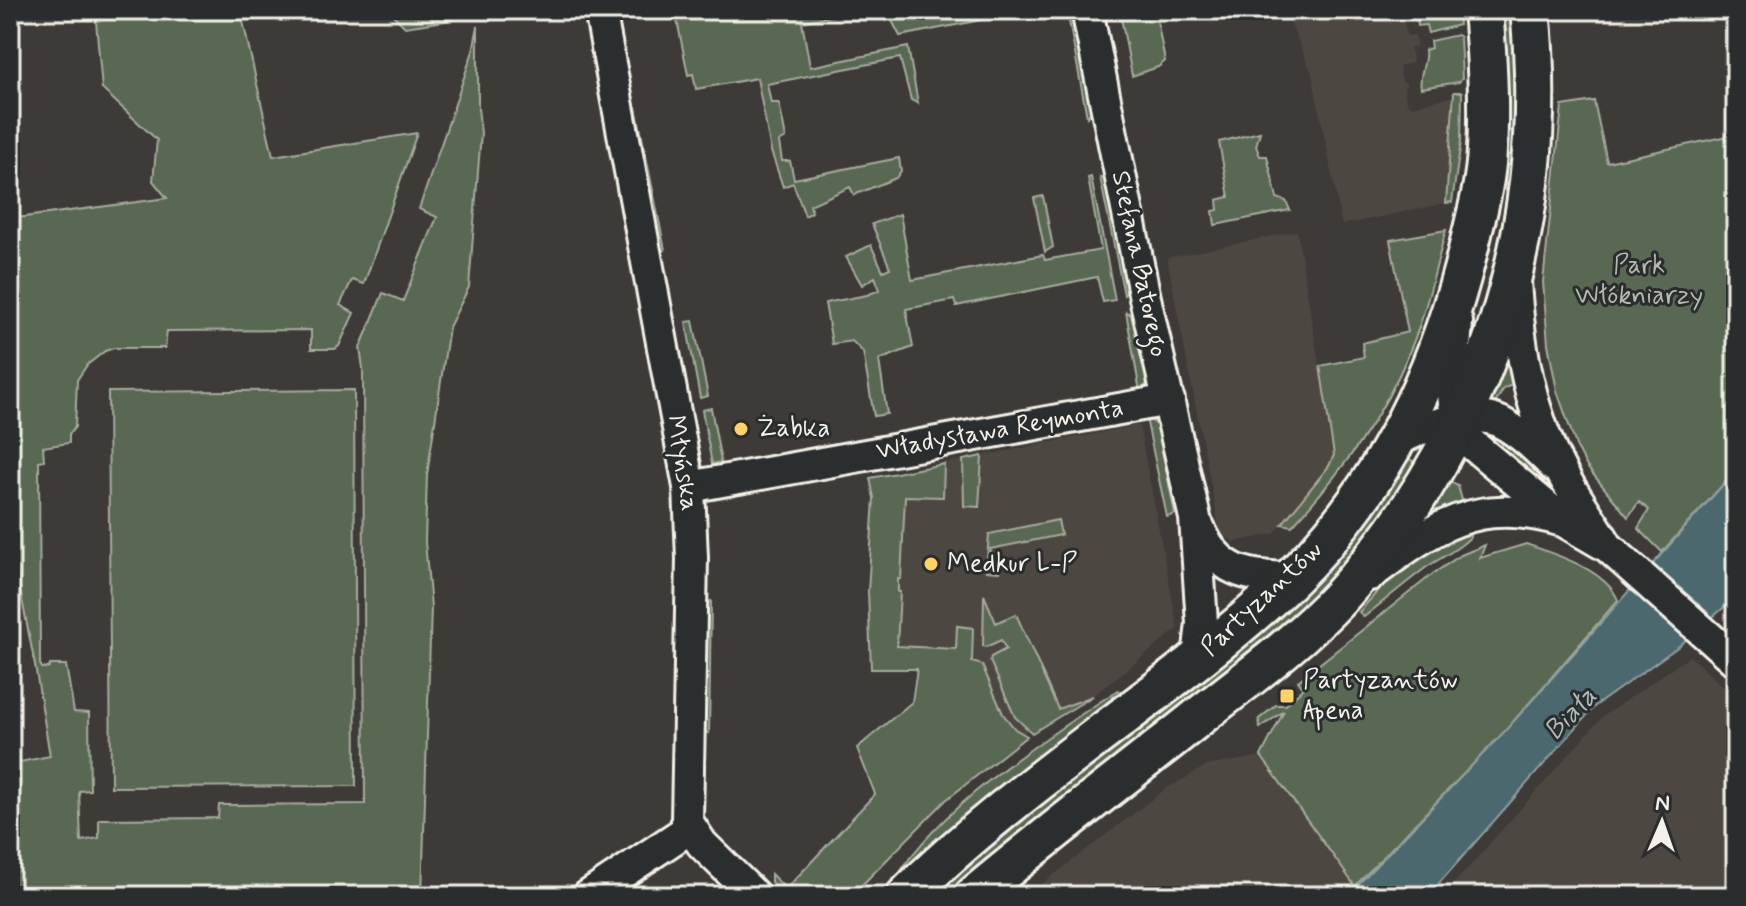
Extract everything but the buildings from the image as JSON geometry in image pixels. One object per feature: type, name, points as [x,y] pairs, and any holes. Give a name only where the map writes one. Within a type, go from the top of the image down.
[{"type":"main road","name":"Partyzantów","points":[[906,896],[974,834],[1198,658],[1291,578],[1354,505],[1396,442],[1434,363],[1462,272],[1483,184],[1488,100],[1483,10]]},
{"type":"main road","name":"Partyzantów","points":[[974,896],[1241,684],[1339,598],[1426,485],[1462,420],[1480,377],[1514,267],[1527,202],[1531,161],[1534,102],[1530,10]]},
{"type":"street","name":"Młyńska","points":[[600,10],[689,487],[692,558],[686,814],[690,828]]},
{"type":"street","name":"Stefana Batorego","points":[[1087,10],[1145,298],[1195,518],[1202,623],[1198,658]]},
{"type":"street","points":[[1514,267],[1520,334],[1530,393],[1538,418],[1562,473],[1617,556]]},
{"type":"street","points":[[1462,272],[1452,385],[1454,403],[1468,441],[1565,522],[1617,556],[1736,661]]},
{"type":"street","name":"Władysława Reymonta","points":[[689,487],[1169,400]]},
{"type":"street","points":[[1396,442],[1426,426],[1462,420],[1500,422],[1528,441],[1562,473]]},
{"type":"street","points":[[1339,598],[1420,538],[1447,523],[1478,514],[1507,511],[1535,513],[1565,522]]},
{"type":"street","name":"Stefana Batorego","points":[[1195,518],[1209,550],[1226,565],[1257,576],[1291,578]]},
{"type":"street","points":[[1702,631],[1736,642]]},
{"type":"street","points":[[588,896],[690,828],[755,896]]},
{"type":"shaded area","points":[[1285,10],[1402,10],[1407,36],[1415,35],[1417,46],[1410,48],[1413,63],[1399,66],[1402,81],[1407,84],[1404,88],[1407,103],[1412,106],[1454,96],[1446,203],[1342,225],[1312,74]]},
{"type":"shaded area","points":[[1297,231],[1334,454],[1329,466],[1274,534],[1234,542],[1220,532],[1167,258]]},
{"type":"shaded area","points":[[1139,425],[1178,629],[1093,696],[1058,709],[996,754],[918,669],[871,669],[868,591],[874,498],[870,478]]},
{"type":"shaded area","points":[[1690,656],[1736,699],[1736,896],[1443,896],[1603,716]]},
{"type":"shaded area","points":[[1261,756],[1355,886],[1347,896],[1026,896],[1164,790],[1206,766]]},
{"type":"green space","points":[[95,10],[270,10],[242,17],[273,156],[417,133],[364,284],[352,280],[340,305],[354,313],[339,346],[335,349],[311,349],[311,330],[167,331],[165,348],[114,348],[105,351],[87,365],[77,380],[75,427],[69,434],[69,443],[43,447],[44,460],[39,461],[40,664],[42,668],[66,665],[74,712],[89,713],[90,790],[79,791],[81,841],[99,838],[99,819],[218,818],[219,805],[365,804],[363,368],[360,348],[383,293],[403,301],[437,217],[419,209],[473,51],[478,26],[481,133],[469,287],[449,327],[427,475],[425,542],[431,607],[422,896],[10,896],[10,764],[50,756],[10,539],[10,219],[167,198],[153,181],[157,140],[102,89]]},
{"type":"green space","points":[[388,10],[445,10],[452,20],[405,27]]},
{"type":"green space","points":[[675,10],[1032,10],[900,36],[889,15],[849,12],[802,22],[810,67],[908,47],[918,103],[911,100],[900,58],[767,84],[771,103],[779,103],[786,138],[779,142],[782,161],[790,161],[794,179],[899,158],[901,171],[896,178],[854,195],[850,187],[810,205],[812,212],[805,216],[793,183],[783,187],[771,151],[757,78],[696,89],[693,74],[688,75]]},
{"type":"green space","points":[[1155,10],[1165,61],[1158,67],[1132,76],[1120,12]]},
{"type":"green space","points":[[1416,10],[1458,10],[1459,25],[1428,33],[1426,25],[1418,26]]},
{"type":"green space","points":[[1500,10],[1511,10],[1516,65],[1511,191],[1506,191]]},
{"type":"green space","name":"Park Włókniarzy","points":[[1724,10],[1736,10],[1736,470],[1662,552],[1638,528],[1649,510],[1639,502],[1628,517],[1587,467],[1557,391],[1548,344],[1543,282],[1562,106],[1594,101],[1607,162],[1728,136]]},
{"type":"green space","points":[[1068,16],[1075,18],[1092,111],[1087,117]]},
{"type":"green space","points":[[1460,37],[1462,78],[1459,82],[1421,88],[1425,50],[1431,48],[1430,41]]},
{"type":"green space","points":[[1454,92],[1462,92],[1461,142],[1452,202],[1446,203]]},
{"type":"green space","points":[[636,107],[665,250],[657,252],[628,108]]},
{"type":"green space","points":[[1260,132],[1256,146],[1260,156],[1267,156],[1277,198],[1286,201],[1290,210],[1215,225],[1213,211],[1218,210],[1217,200],[1229,197],[1219,142]]},
{"type":"green space","points":[[1091,177],[1115,300],[1103,302],[1097,277],[956,306],[954,300],[906,309],[913,347],[879,360],[887,414],[874,416],[863,352],[852,341],[832,344],[825,303],[880,290],[875,277],[862,285],[846,257],[871,245],[883,271],[890,268],[872,224],[900,214],[912,280],[1043,255],[1045,260],[1101,250],[1088,178]]},
{"type":"green space","points":[[1100,177],[1107,181],[1129,290],[1124,295]]},
{"type":"green space","points":[[1043,196],[1053,247],[1045,252],[1034,198]]},
{"type":"green space","points":[[1446,230],[1417,334],[1388,398],[1360,443],[1328,485],[1292,526],[1282,524],[1329,466],[1334,455],[1320,366],[1364,357],[1362,343],[1408,332],[1390,240]]},
{"type":"green space","points":[[1126,312],[1133,315],[1137,322],[1149,381],[1140,392]]},
{"type":"green space","points":[[693,321],[708,396],[700,398],[686,322]]},
{"type":"green space","points":[[1509,352],[1518,383],[1504,388],[1492,409],[1487,407],[1505,354]]},
{"type":"green space","points":[[354,390],[356,786],[111,787],[108,392]]},
{"type":"green space","points":[[711,408],[721,462],[712,464],[702,410]]},
{"type":"green space","points":[[1146,418],[1157,424],[1175,514],[1167,517]]},
{"type":"green space","points":[[1506,436],[1538,467],[1550,488],[1547,490],[1498,453]]},
{"type":"green space","points":[[982,456],[979,507],[964,506],[963,460]]},
{"type":"green space","points":[[1406,457],[1418,464],[1388,508],[1338,570],[1283,628],[949,896],[929,896],[1222,661]]},
{"type":"green space","points":[[944,464],[943,497],[905,496],[901,579],[898,579],[897,646],[956,649],[957,626],[973,628],[972,662],[982,665],[1003,714],[1015,729],[1027,736],[946,800],[851,896],[786,896],[771,882],[771,874],[786,889],[875,794],[857,748],[912,702],[917,669],[871,669],[868,591],[874,498],[870,478]]},
{"type":"green space","points":[[1447,480],[1458,486],[1464,507],[1425,520],[1425,515]]},
{"type":"green space","points":[[1058,520],[1061,535],[990,549],[999,572],[986,571],[989,534]]},
{"type":"green space","points":[[1468,526],[1470,537],[1461,545],[1424,569],[1364,617],[1359,612],[1392,575]]},
{"type":"green space","points":[[1526,544],[1565,558],[1591,572],[1612,589],[1618,600],[1506,730],[1355,886],[1261,756],[1284,711],[1260,728],[1259,719],[1276,705],[1286,705],[1303,688],[1298,681],[1461,555],[1485,545],[1480,558]]},
{"type":"green space","points":[[984,595],[996,623],[1016,614],[1058,709],[1093,696],[1032,733],[1015,717],[990,661],[991,657],[1006,649],[1001,640],[983,646]]},
{"type":"green space","points":[[711,601],[709,733],[701,732],[703,602]]},
{"type":"green space","points":[[1118,690],[1122,695],[899,882],[896,878],[916,850],[967,798],[1028,751]]},
{"type":"water","name":"Biała","points":[[1736,470],[1736,597],[1679,646],[1595,706],[1428,896],[1347,896],[1506,730]]},
{"type":"place","name":"Żabka","points":[[741,429]]},
{"type":"place","name":"Medkur L-P","points":[[931,564]]},
{"type":"place","name":"Partyzantów Apena","points":[[1287,696]]}]
